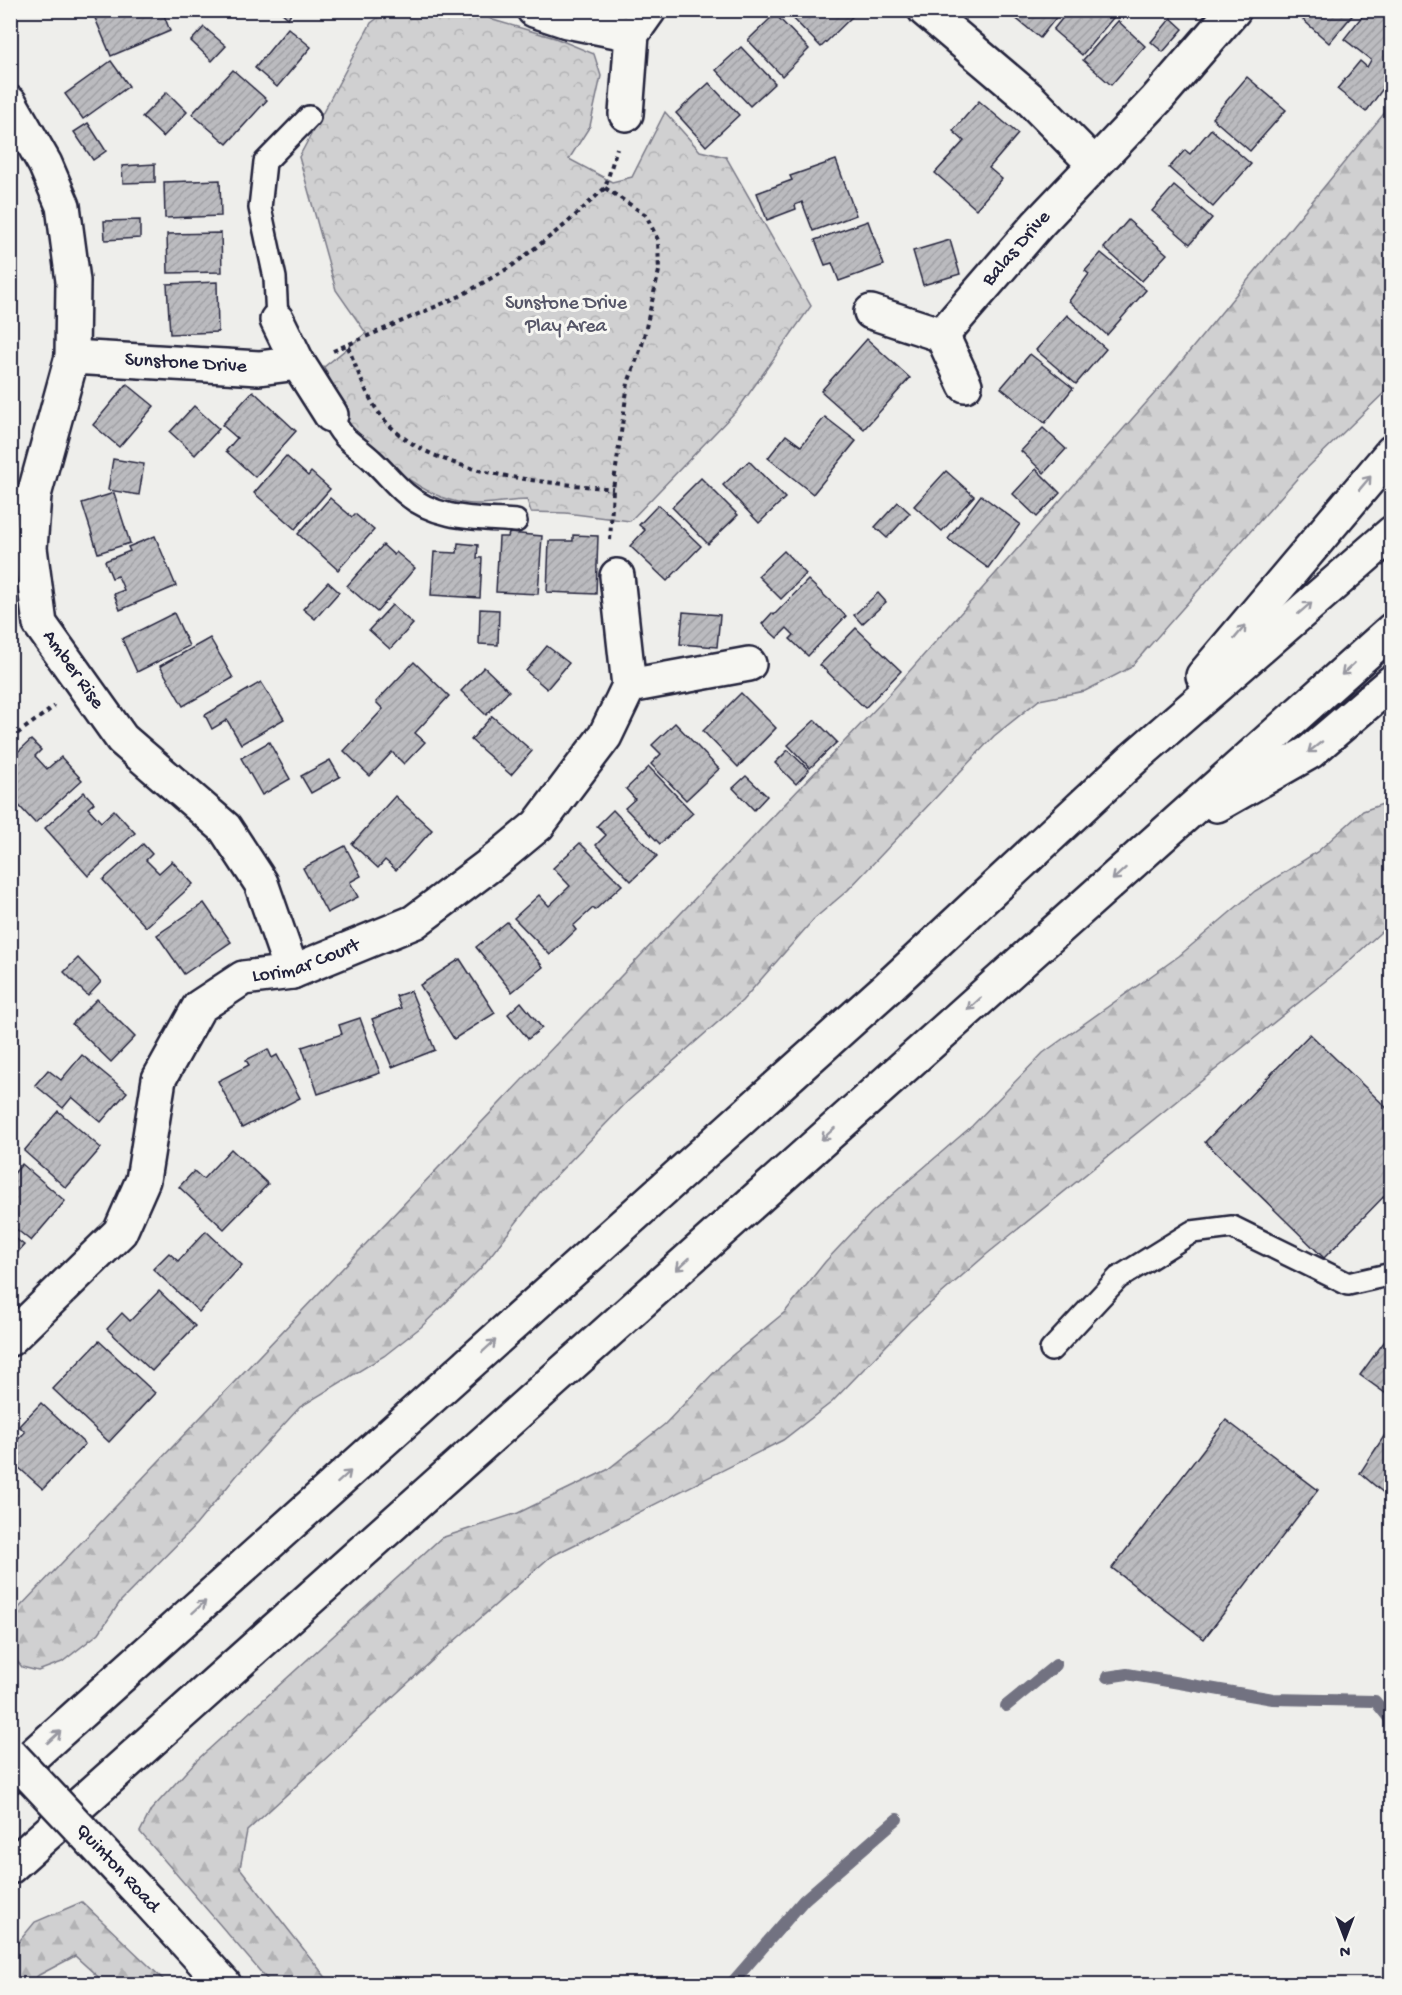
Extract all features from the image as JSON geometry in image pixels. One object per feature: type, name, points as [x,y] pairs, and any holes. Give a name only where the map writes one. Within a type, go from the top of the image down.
[{"type":"main road","points":[[534,10],[567,21],[640,22],[626,114]]},
{"type":"main road","points":[[925,10],[1030,99],[1093,163]]},
{"type":"main road","name":"Balas Drive","points":[[942,335],[1093,163],[1156,100],[1234,10]]},
{"type":"main road","name":"Amber Rise","points":[[15,119],[45,164],[63,206],[73,281],[72,357],[34,495],[30,548],[40,624],[122,739],[225,828],[261,883],[292,972]]},
{"type":"main road","points":[[871,312],[942,335],[965,385]]},
{"type":"main road","points":[[278,320],[298,363],[331,415]]},
{"type":"main road","name":"Sunstone Drive","points":[[72,357],[259,368],[298,363]]},
{"type":"main road","points":[[1134,758],[1392,452]]},
{"type":"main road","points":[[10,1776],[887,988],[1134,758],[1392,533]]},
{"type":"main road","points":[[617,576],[629,686],[749,664]]},
{"type":"main road","points":[[10,1867],[1392,630]]},
{"type":"main road","points":[[1163,836],[1310,752],[1392,682]]},
{"type":"main road","name":"Lorimar Court","points":[[10,1339],[120,1232],[142,1180],[159,1079],[199,1007],[243,978],[292,972],[414,922],[499,858],[538,825],[605,736],[629,686]]},
{"type":"main road","name":"Quinton Road","points":[[10,1754],[224,1984]]},
{"type":"lane","points":[[278,320],[275,278],[260,208],[265,162],[309,117]]},
{"type":"lane","points":[[331,415],[340,435],[347,442],[373,460],[406,495],[427,508],[446,515],[516,521]]},
{"type":"lane","points":[[1051,1350],[1118,1278],[1192,1232],[1232,1227],[1348,1284],[1392,1274]]},
{"type":"path","points":[[298,363],[348,346],[460,296],[512,266],[566,224],[605,188],[626,114]]},
{"type":"path","points":[[605,188],[646,214],[658,240],[659,261],[659,271],[642,345],[628,383],[613,489],[610,558],[617,576]]},
{"type":"path","points":[[348,346],[379,413],[399,434],[431,453],[454,464],[534,480],[613,489]]},
{"type":"path","points":[[10,739],[82,686]]},
{"type":"green space","name":"Sunstone Drive Play Area","points":[[387,11],[476,11],[493,20],[555,38],[594,54],[601,76],[590,126],[569,159],[612,182],[632,177],[665,112],[700,151],[726,157],[811,306],[738,409],[630,521],[566,513],[531,512],[527,500],[479,504],[453,501],[434,494],[400,473],[339,419],[342,405],[324,367],[366,333],[336,290],[299,157],[371,23]]},
{"type":"green space","points":[[1391,105],[1391,386],[1301,474],[1130,668],[1085,691],[1039,700],[994,736],[848,890],[814,919],[742,1001],[628,1101],[541,1191],[480,1269],[421,1327],[384,1356],[300,1407],[238,1474],[196,1525],[120,1602],[99,1633],[62,1662],[38,1671],[22,1667],[11,1654],[11,1605],[17,1610],[884,700],[1162,385]]},
{"type":"green space","points":[[1391,801],[1391,923],[1339,970],[987,1254],[910,1321],[832,1402],[783,1440],[550,1557],[435,1658],[247,1831],[240,1868],[331,1984],[271,1984],[140,1832],[151,1810],[196,1761],[441,1538],[518,1513],[607,1470],[665,1424],[724,1362],[785,1312],[825,1262],[871,1213],[972,1126],[1043,1053],[1179,956],[1255,891],[1317,852],[1363,811]]},
{"type":"green space","points":[[82,1902],[168,1984],[106,1984],[75,1956],[39,1975],[28,1984],[11,1984],[11,1951],[35,1922]]},
{"type":"building","points":[[111,10],[162,10],[170,31],[111,56],[95,18]]},
{"type":"building","points":[[279,10],[293,10],[288,18]]},
{"type":"building","points":[[785,10],[859,10],[821,47]]},
{"type":"building","points":[[1017,10],[1062,10],[1040,38],[1013,16]]},
{"type":"building","points":[[1069,10],[1115,10],[1118,12],[1082,55],[1053,30]]},
{"type":"building","points":[[1292,10],[1357,10],[1329,43]]},
{"type":"building","points":[[1367,10],[1379,10],[1392,20],[1392,76],[1366,112],[1337,89],[1360,61],[1367,67],[1371,60],[1344,39]]},
{"type":"building","points":[[775,14],[809,49],[782,76],[748,40]]},
{"type":"building","points":[[1171,18],[1183,29],[1163,52],[1151,42]]},
{"type":"building","points":[[1118,21],[1145,46],[1111,85],[1083,60]]},
{"type":"building","points":[[204,27],[226,46],[212,61],[191,41]]},
{"type":"building","points":[[288,28],[311,47],[277,87],[255,68]]},
{"type":"building","points":[[741,47],[775,83],[750,106],[716,70]]},
{"type":"building","points":[[111,61],[129,86],[83,119],[65,94]]},
{"type":"building","points":[[233,70],[267,100],[227,144],[192,114]]},
{"type":"building","points":[[1247,77],[1286,110],[1250,151],[1212,118]]},
{"type":"building","points":[[709,83],[739,115],[706,146],[676,113]]},
{"type":"building","points":[[167,92],[187,112],[163,137],[142,117]]},
{"type":"building","points":[[979,101],[1018,134],[989,168],[1002,179],[976,209],[935,173],[964,141],[953,131]]},
{"type":"building","points":[[88,123],[106,151],[93,160],[74,132]]},
{"type":"building","points":[[1211,129],[1251,164],[1213,207],[1169,168],[1185,150],[1190,154]]},
{"type":"building","points":[[836,160],[856,215],[813,231],[802,202],[795,205],[796,209],[767,220],[757,193],[792,180],[790,176]]},
{"type":"building","points":[[155,164],[155,182],[123,183],[122,166]]},
{"type":"building","points":[[220,180],[221,216],[165,218],[164,182]]},
{"type":"building","points":[[1174,186],[1212,218],[1190,244],[1152,211]]},
{"type":"building","points":[[140,220],[140,238],[105,240],[104,221]]},
{"type":"building","points":[[1128,220],[1167,254],[1142,281],[1104,248]]},
{"type":"building","points":[[868,221],[884,265],[839,281],[832,263],[825,265],[815,240]]},
{"type":"building","points":[[221,233],[222,272],[168,273],[167,234]]},
{"type":"building","points":[[950,240],[960,274],[923,285],[913,251]]},
{"type":"building","points":[[1101,253],[1146,290],[1107,335],[1069,301],[1089,274],[1085,271]]},
{"type":"building","points":[[217,282],[218,332],[170,334],[167,284]]},
{"type":"building","points":[[1067,315],[1106,349],[1076,384],[1036,350]]},
{"type":"building","points":[[867,339],[910,378],[864,429],[821,391]]},
{"type":"building","points":[[1030,354],[1073,388],[1045,423],[1001,388]]},
{"type":"building","points":[[127,384],[154,406],[119,447],[93,425]]},
{"type":"building","points":[[253,391],[296,431],[255,477],[226,451],[237,438],[222,425]]},
{"type":"building","points":[[194,406],[219,429],[195,455],[170,432]]},
{"type":"building","points":[[825,417],[856,441],[813,494],[768,458],[786,435],[801,446]]},
{"type":"building","points":[[1043,428],[1066,449],[1044,473],[1021,451]]},
{"type":"building","points":[[286,456],[308,476],[311,472],[330,489],[295,529],[254,493]]},
{"type":"building","points":[[113,459],[144,464],[139,495],[108,490]]},
{"type":"building","points":[[749,461],[785,498],[759,523],[723,485]]},
{"type":"building","points":[[1036,469],[1060,493],[1037,517],[1013,494]]},
{"type":"building","points":[[946,471],[974,496],[942,531],[914,506]]},
{"type":"building","points":[[701,478],[738,515],[708,544],[672,507]]},
{"type":"building","points":[[114,493],[130,543],[98,553],[82,503]]},
{"type":"building","points":[[981,495],[1020,524],[988,568],[948,539]]},
{"type":"building","points":[[330,498],[352,517],[355,514],[374,530],[338,570],[298,534]]},
{"type":"building","points":[[898,502],[910,513],[887,538],[875,527]]},
{"type":"building","points":[[658,505],[701,546],[667,581],[630,546],[645,530],[639,525]]},
{"type":"building","points":[[509,533],[542,536],[538,594],[496,592],[499,537],[508,537]]},
{"type":"building","points":[[573,535],[598,536],[596,594],[547,592],[549,541],[573,541]]},
{"type":"building","points":[[155,536],[176,586],[120,610],[114,594],[124,590],[118,576],[112,578],[105,561],[130,551],[128,547]]},
{"type":"building","points":[[458,543],[478,545],[477,558],[482,558],[480,598],[431,595],[434,552],[457,553]]},
{"type":"building","points":[[383,545],[394,555],[396,552],[415,568],[377,612],[347,586]]},
{"type":"building","points":[[784,551],[806,574],[781,599],[758,576]]},
{"type":"building","points":[[808,580],[846,616],[808,656],[790,639],[794,635],[787,628],[777,638],[762,624]]},
{"type":"building","points":[[328,582],[339,592],[315,619],[303,609]]},
{"type":"building","points":[[878,593],[886,602],[862,624],[854,615]]},
{"type":"building","points":[[392,605],[413,624],[390,649],[369,630]]},
{"type":"building","points":[[480,609],[499,610],[498,645],[479,644]]},
{"type":"building","points":[[683,612],[720,615],[717,647],[680,644]]},
{"type":"building","points":[[174,613],[189,646],[137,672],[122,639]]},
{"type":"building","points":[[856,628],[901,671],[865,708],[820,665]]},
{"type":"building","points":[[210,638],[233,678],[183,706],[160,666]]},
{"type":"building","points":[[547,646],[569,663],[547,689],[526,671]]},
{"type":"building","points":[[414,662],[449,696],[415,733],[425,742],[404,764],[392,752],[370,776],[344,751],[383,709],[376,702]]},
{"type":"building","points":[[484,667],[509,691],[486,715],[461,691]]},
{"type":"building","points":[[261,682],[284,719],[241,744],[227,720],[212,729],[205,715]]},
{"type":"building","points":[[741,693],[776,728],[738,767],[703,731]]},
{"type":"building","points":[[492,716],[532,751],[511,775],[471,740]]},
{"type":"building","points":[[815,720],[837,742],[810,768],[788,745]]},
{"type":"building","points":[[675,723],[719,769],[686,800],[651,764],[661,754],[652,745]]},
{"type":"building","points":[[31,740],[41,750],[35,756],[47,769],[61,757],[82,780],[35,823],[10,796],[10,759]]},
{"type":"building","points":[[269,742],[290,779],[262,795],[241,758]]},
{"type":"building","points":[[788,750],[809,770],[796,784],[775,763]]},
{"type":"building","points":[[330,760],[340,777],[311,793],[301,776]]},
{"type":"building","points":[[649,767],[693,813],[660,844],[625,808],[635,799],[626,789]]},
{"type":"building","points":[[746,776],[767,796],[754,810],[733,788]]},
{"type":"building","points":[[84,792],[94,803],[88,808],[101,822],[114,810],[135,833],[88,876],[45,828]]},
{"type":"building","points":[[395,796],[432,830],[396,870],[385,860],[378,868],[352,844]]},
{"type":"building","points":[[613,810],[657,856],[631,881],[596,845],[606,835],[597,826]]},
{"type":"building","points":[[580,843],[622,885],[595,910],[593,908],[573,926],[576,930],[550,955],[514,918],[539,895],[549,906],[570,886],[553,868]]},
{"type":"building","points":[[143,844],[152,854],[146,860],[159,873],[172,861],[193,884],[146,927],[103,880]]},
{"type":"building","points":[[345,846],[361,876],[350,882],[358,897],[327,913],[303,868]]},
{"type":"building","points":[[204,903],[231,942],[184,974],[157,935]]},
{"type":"building","points":[[507,922],[543,967],[512,992],[476,947]]},
{"type":"building","points":[[78,958],[101,982],[88,996],[64,972]]},
{"type":"building","points":[[460,959],[495,1013],[454,1039],[420,985]]},
{"type":"building","points":[[411,991],[435,1050],[392,1067],[372,1019],[401,1008],[396,996]]},
{"type":"building","points":[[97,999],[135,1037],[111,1062],[72,1024]]},
{"type":"building","points":[[521,1002],[542,1028],[528,1039],[508,1014]]},
{"type":"building","points":[[360,1018],[380,1073],[318,1094],[302,1047],[342,1034],[339,1025]]},
{"type":"building","points":[[1310,1034],[1392,1113],[1392,1188],[1324,1258],[1205,1142]]},
{"type":"building","points":[[268,1049],[272,1058],[277,1055],[300,1098],[242,1128],[218,1081],[249,1065],[246,1060]]},
{"type":"building","points":[[82,1055],[127,1092],[101,1122],[72,1097],[63,1108],[35,1085],[48,1070],[61,1080]]},
{"type":"building","points":[[58,1111],[101,1148],[66,1188],[24,1151]]},
{"type":"building","points":[[231,1149],[268,1184],[224,1229],[179,1187],[194,1171],[203,1179]]},
{"type":"building","points":[[22,1164],[65,1201],[31,1241],[10,1224],[10,1178]]},
{"type":"building","points":[[206,1231],[242,1265],[199,1312],[153,1269],[169,1253],[178,1261]]},
{"type":"building","points":[[10,1234],[24,1245],[10,1261]]},
{"type":"building","points":[[159,1291],[195,1326],[152,1371],[107,1329],[122,1313],[130,1321]]},
{"type":"building","points":[[1392,1331],[1392,1398],[1360,1375]]},
{"type":"building","points":[[99,1341],[155,1393],[109,1442],[53,1389]]},
{"type":"building","points":[[41,1403],[85,1444],[43,1489],[10,1460],[10,1448],[25,1432],[19,1426]]},
{"type":"building","points":[[1226,1420],[1318,1490],[1204,1639],[1112,1568]]},
{"type":"building","points":[[1388,1430],[1392,1433],[1392,1500],[1360,1473]]},
{"type":"building","points":[[10,1489],[16,1495],[10,1501]]},
{"type":"waterway","points":[[1006,1706],[1056,1665]]},
{"type":"waterway","points":[[1107,1677],[1127,1674],[1273,1699],[1375,1701],[1392,1722]]},
{"type":"waterway","points":[[731,1984],[804,1900],[897,1819]]}]
